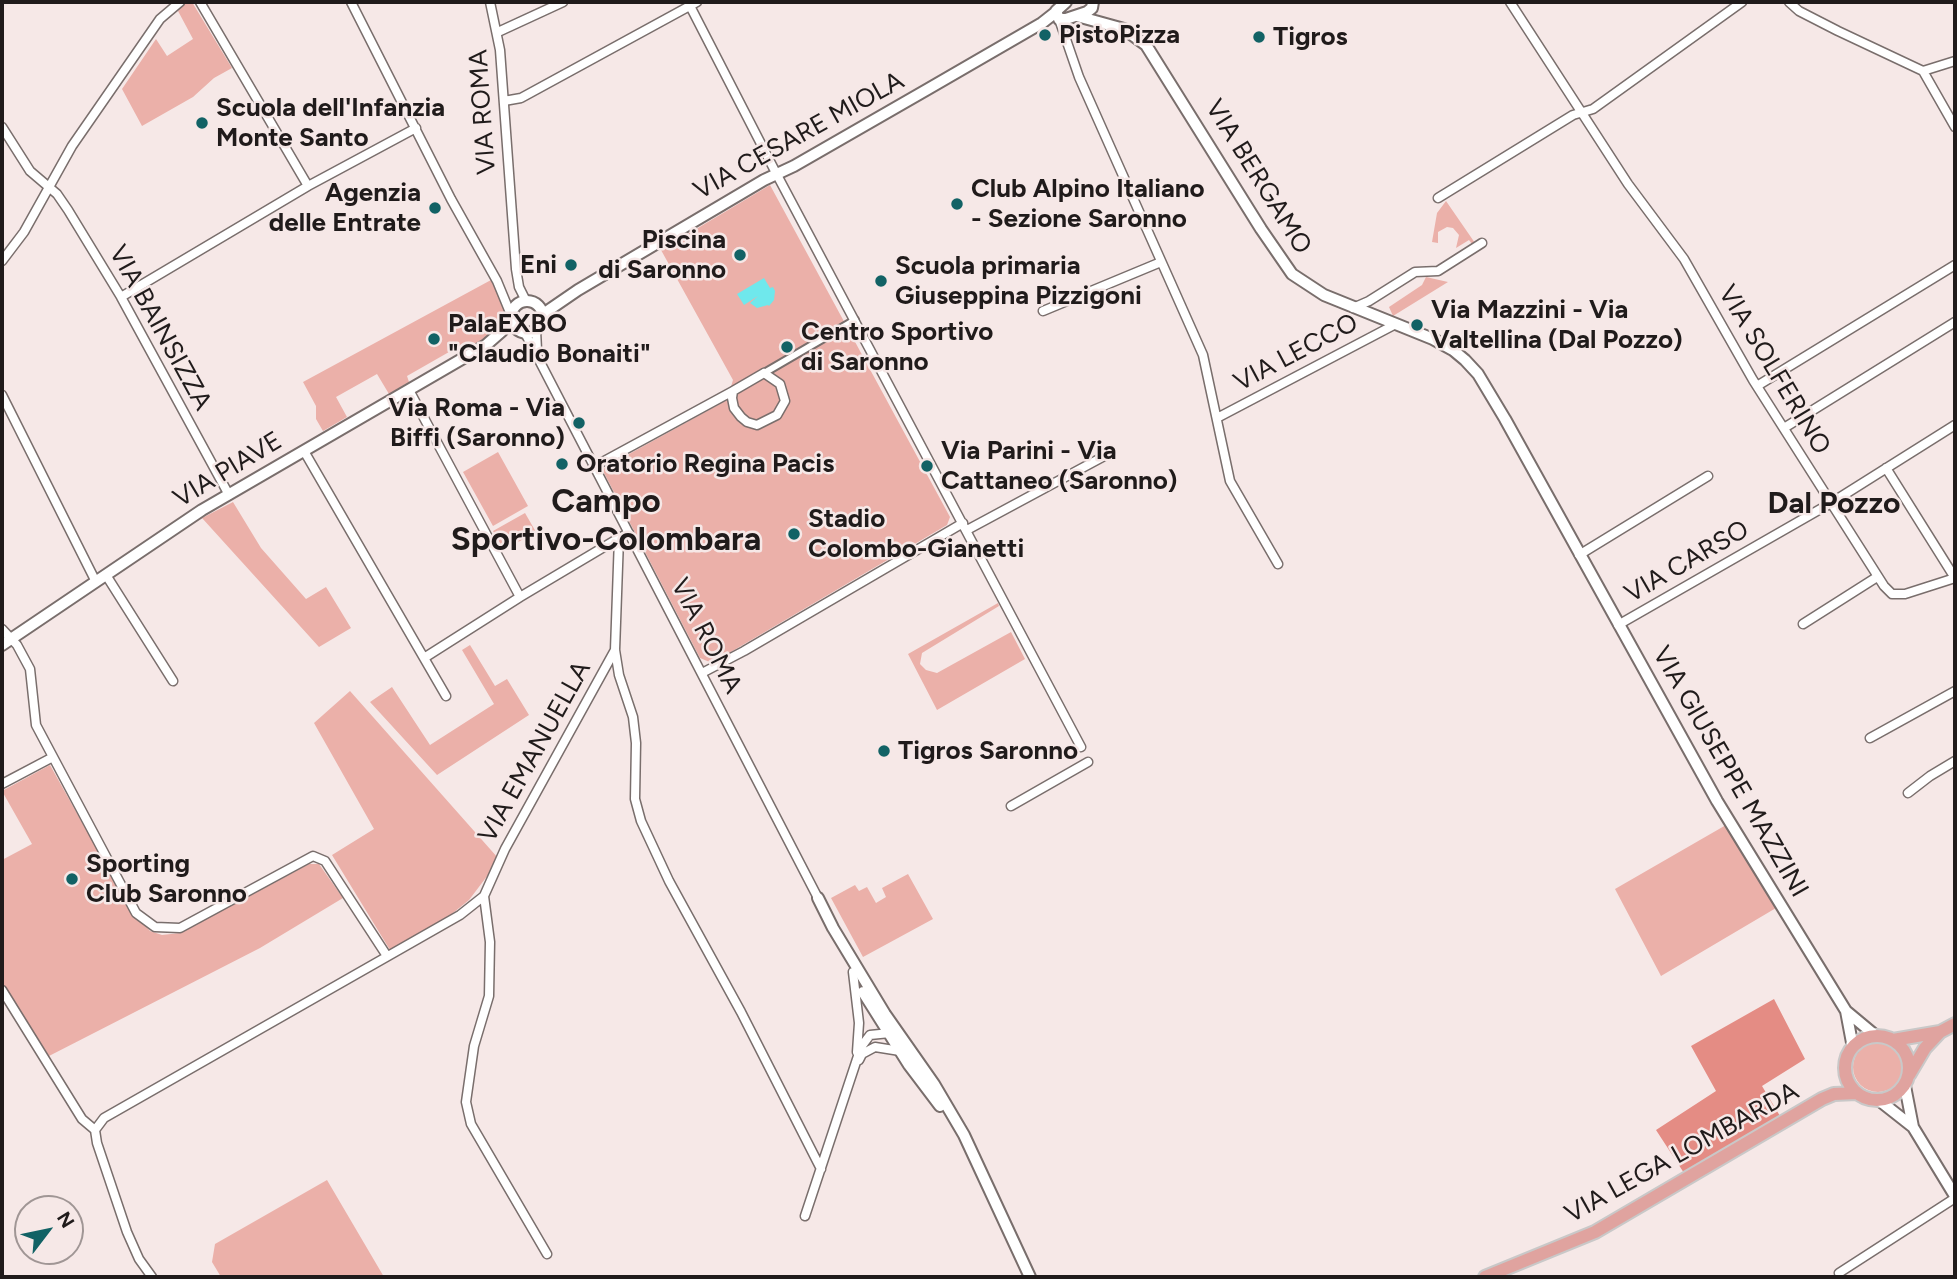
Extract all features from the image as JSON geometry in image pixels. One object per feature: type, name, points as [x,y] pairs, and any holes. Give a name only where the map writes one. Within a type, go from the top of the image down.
[{"type":"main road","points":[[1940,1032],[1926,1048],[1907,1080],[1890,1098],[1880,1101],[1864,1098],[1851,1087],[1845,1072],[1848,1055],[1867,1037],[1893,1040],[1940,1032],[1955,1024]]},
{"type":"main road","points":[[1893,1040],[1907,1055],[1907,1080]]},
{"type":"main road","name":"VIA LEGA LOMBARDA","points":[[1822,1099],[1845,1072]]},
{"type":"main road","name":"VIA LEGA LOMBARDA","points":[[1485,1277],[1595,1232],[1822,1099],[1834,1094],[1857,1093]]},
{"type":"street","points":[[2,261],[24,232],[72,146],[160,19],[180,2]]},
{"type":"street","points":[[200,2],[307,186]]},
{"type":"street","points":[[351,2],[451,199],[497,281],[512,316],[513,325],[527,331],[542,321],[540,310],[526,301],[517,305],[512,316]]},
{"type":"street","name":"VIA ROMA","points":[[490,2],[498,32],[505,101],[516,269],[519,287],[526,301]]},
{"type":"street","points":[[498,32],[563,2]]},
{"type":"street","name":"VIA SOLFERINO","points":[[1510,2],[1656,224],[1684,259],[1757,386],[1877,577],[1889,592],[1896,595],[1955,578]]},
{"type":"street","points":[[1438,198],[1573,115],[1593,109],[1742,2]]},
{"type":"street","points":[[1788,2],[1838,31],[1923,71],[1955,127]]},
{"type":"street","points":[[505,101],[521,98],[692,3],[776,173],[1081,747]]},
{"type":"street","name":"VIA CESARE MIOLA","points":[[540,310],[578,290],[715,204],[794,166],[1062,11],[1090,10],[1093,3]]},
{"type":"street","name":"VIA BERGAMO","points":[[1093,3],[1109,24]]},
{"type":"street","points":[[1062,11],[1066,38],[1079,77],[1203,355],[1230,481],[1278,564]]},
{"type":"street","name":"VIA BERGAMO","points":[[1062,11],[1109,24],[1133,34],[1151,52],[1286,268],[1314,289],[1394,324]]},
{"type":"street","points":[[1923,71],[1955,61]]},
{"type":"street","name":"VIA BAINSIZZA","points":[[2,127],[30,171],[57,194],[68,210],[121,297],[229,495]]},
{"type":"street","points":[[121,297],[307,186],[415,128]]},
{"type":"street","points":[[1353,308],[1415,272],[1438,271],[1482,243]]},
{"type":"street","points":[[1043,311],[1161,262]]},
{"type":"street","points":[[1757,386],[1955,265]]},
{"type":"street","name":"VIA PIAVE","points":[[2,645],[183,522],[486,345],[502,331],[512,316]]},
{"type":"street","points":[[595,466],[733,391],[855,320]]},
{"type":"street","points":[[1784,428],[1955,322]]},
{"type":"street","name":"VIA LECCO","points":[[1217,418],[1394,324]]},
{"type":"street","name":"VIA GIUSEPPE MAZZINI","points":[[1394,324],[1453,350],[1478,374],[1717,800],[1846,1011]]},
{"type":"street","name":"VIA ROMA","points":[[527,331],[818,898]]},
{"type":"street","name":"VIA PIAVE","points":[[486,345],[527,331]]},
{"type":"street","points":[[733,391],[734,408],[741,417],[757,425],[765,423],[777,415],[785,401],[780,384],[764,373]]},
{"type":"street","points":[[409,390],[520,597]]},
{"type":"street","points":[[2,395],[101,579],[173,681]]},
{"type":"street","name":"VIA CARSO","points":[[1618,625],[1831,503],[1955,425]]},
{"type":"street","points":[[304,451],[446,696]]},
{"type":"street","points":[[702,673],[965,526],[1110,453]]},
{"type":"street","points":[[1886,468],[1955,578]]},
{"type":"street","points":[[1579,555],[1707,476]]},
{"type":"street","points":[[424,658],[520,597],[629,533]]},
{"type":"street","points":[[620,538],[615,650],[619,675],[634,717],[635,799],[641,821],[687,915],[741,1012],[821,1168]]},
{"type":"street","points":[[1803,624],[1877,577]]},
{"type":"street","points":[[2,629],[13,639],[30,669],[36,725],[136,913],[155,928],[180,928],[313,856],[325,861],[387,956]]},
{"type":"street","name":"VIA EMANUELLA","points":[[484,896],[530,803],[615,650]]},
{"type":"street","points":[[1870,738],[1955,691]]},
{"type":"street","points":[[2,784],[52,757]]},
{"type":"street","points":[[1908,793],[1955,761]]},
{"type":"street","points":[[1010,806],[1088,762]]},
{"type":"street","points":[[95,1130],[104,1118],[460,915],[484,896]]},
{"type":"street","points":[[484,896],[490,942],[489,996],[474,1046],[466,1102],[471,1124],[547,1254]]},
{"type":"street","points":[[818,898],[853,972],[887,1033],[926,1088],[960,1128]]},
{"type":"street","points":[[835,932],[899,1037],[934,1084],[960,1128],[1030,1277]]},
{"type":"street","points":[[853,972],[859,1023],[856,1065]]},
{"type":"street","points":[[2,990],[82,1119],[95,1130],[127,1232],[139,1259],[152,1277]]},
{"type":"street","points":[[1846,1011],[1876,1036]]},
{"type":"street","points":[[1846,1011],[1853,1048]]},
{"type":"street","points":[[805,1216],[865,1041],[877,1033],[899,1037]]},
{"type":"street","points":[[856,1065],[862,1054],[876,1047],[900,1051]]},
{"type":"street","points":[[1907,1080],[1913,1127]]},
{"type":"street","points":[[1839,1273],[1955,1197],[1913,1127],[1880,1101]]},
{"type":"shaded area","points":[[185,2],[192,2],[232,68],[214,78],[193,97],[142,126],[122,89],[156,39],[167,56],[193,39],[178,11]]},
{"type":"shaded area","points":[[770,185],[950,517],[947,525],[712,663],[700,658],[602,469],[727,400],[733,380],[661,250]]},
{"type":"shaded area","points":[[1446,201],[1475,243],[1472,244],[1469,240],[1456,248],[1459,235],[1453,228],[1447,227],[1438,232],[1438,243],[1432,242],[1437,213]]},
{"type":"shaded area","points":[[1426,277],[1448,282],[1393,316],[1389,307],[1422,285]]},
{"type":"shaded area","name":"PalaEXBO \"Claudio Bonaiti\"","points":[[491,280],[505,307],[505,317],[495,334],[467,350],[463,344],[407,376],[409,382],[389,394],[377,374],[336,397],[347,417],[323,431],[316,419],[316,406],[303,382]]},
{"type":"shaded area","points":[[498,452],[528,506],[493,526],[463,472]]},
{"type":"shaded area","points":[[233,502],[261,548],[306,599],[326,587],[351,628],[319,647],[202,518]]},
{"type":"shaded area","points":[[525,513],[536,532],[504,550],[493,531]]},
{"type":"shaded area","points":[[998,603],[999,606],[922,653],[920,664],[926,670],[937,673],[1011,632],[1025,659],[937,710],[908,654]]},
{"type":"shaded area","points":[[470,645],[495,686],[507,679],[529,715],[437,775],[370,702],[392,687],[430,745],[494,704],[462,650]]},
{"type":"shaded area","points":[[350,691],[498,858],[469,900],[448,917],[390,950],[332,855],[374,829],[314,723]]},
{"type":"shaded area","points":[[50,765],[128,905],[150,931],[162,935],[180,933],[309,864],[319,864],[343,898],[260,948],[49,1056],[2,984],[2,860],[32,844],[2,791]]},
{"type":"shaded area","points":[[1726,825],[1776,908],[1661,976],[1615,889]]},
{"type":"shaded area","points":[[908,874],[933,919],[863,957],[831,898],[855,885],[859,891],[867,887],[876,903],[886,897],[882,888]]},
{"type":"shaded area","points":[[1774,999],[1805,1059],[1762,1086],[1780,1116],[1684,1173],[1656,1130],[1716,1091],[1691,1046]]},
{"type":"shaded area","points":[[1878,1042],[1896,1049],[1903,1067],[1896,1085],[1878,1092],[1860,1085],[1853,1067],[1860,1049]]},
{"type":"shaded area","points":[[327,1180],[384,1277],[221,1277],[212,1262],[215,1244]]},
{"type":"water","points":[[764,278],[775,291],[774,300],[769,306],[757,308],[750,303],[758,296],[744,305],[737,294]]},
{"type":"place","name":"PistoPizza","points":[[1045,35]]},
{"type":"place","name":"Tigros","points":[[1259,37]]},
{"type":"place","name":"Scuola dell'Infanzia Monte Santo","points":[[202,123]]},
{"type":"place","name":"Club Alpino Italiano - Sezione Saronno","points":[[957,204]]},
{"type":"place","name":"Agenzia delle Entrate","points":[[435,208]]},
{"type":"place","name":"Piscina di Saronno","points":[[740,255]]},
{"type":"place","name":"Eni","points":[[571,265]]},
{"type":"place","name":"Scuola primaria Giuseppina Pizzigoni","points":[[881,281]]},
{"type":"place","name":"Via Mazzini - Via Valtellina (Dal Pozzo)","points":[[1417,325]]},
{"type":"place","name":"PalaEXBO \"Claudio Bonaiti\"","points":[[434,339]]},
{"type":"place","name":"Centro Sportivo di Saronno","points":[[787,347]]},
{"type":"place","name":"Via Roma - Via Biffi (Saronno)","points":[[579,423]]},
{"type":"place","name":"Oratorio Regina Pacis","points":[[562,464]]},
{"type":"place","name":"Via Parini - Via Cattaneo (Saronno)","points":[[927,466]]},
{"type":"place","name":"Stadio Colombo-Gianetti","points":[[794,534]]},
{"type":"place","name":"Tigros Saronno","points":[[884,751]]},
{"type":"place","name":"Sporting Club Saronno","points":[[72,879]]},
{"type":"district","name":"Dal Pozzo","points":[[1834,504]]},
{"type":"district","name":"Campo Sportivo-Colombara","points":[[606,521]]}]
